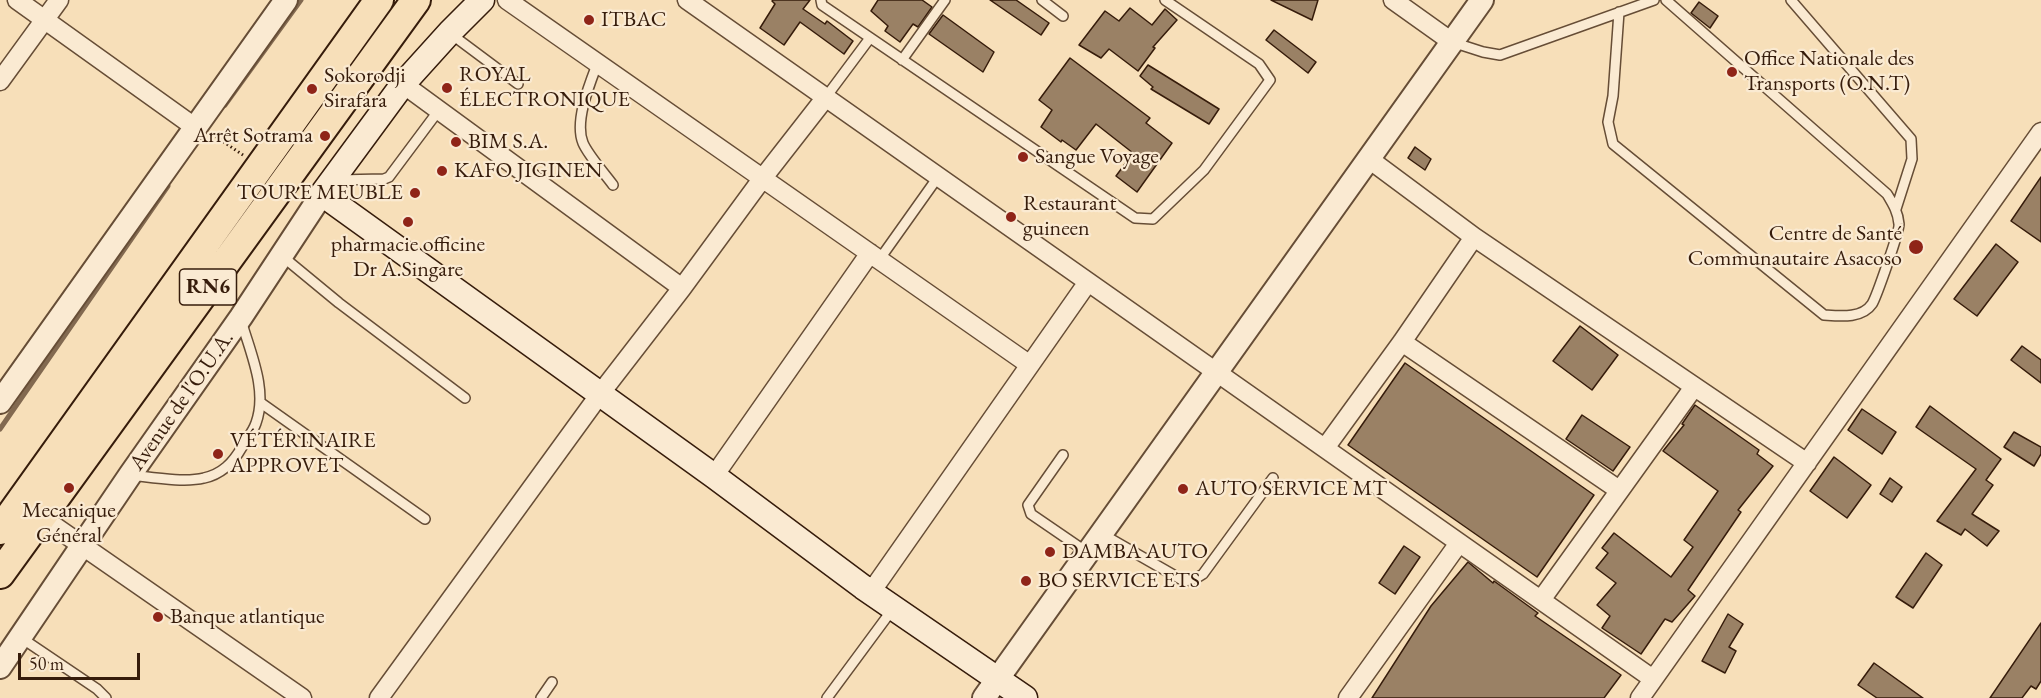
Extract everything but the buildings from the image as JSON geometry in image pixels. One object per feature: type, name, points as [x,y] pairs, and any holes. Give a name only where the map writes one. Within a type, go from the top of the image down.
[{"type":"highway","name":"RN6","points":[[0,530],[379,0]]},
{"type":"highway","name":"Avenue de l'O.U.A.","points":[[0,574],[417,0]]},
{"type":"main road","name":"Avenue de l'O.U.A.","points":[[327,187],[403,84],[482,0]]},
{"type":"main road","points":[[327,187],[600,394],[871,592],[1025,698]]},
{"type":"street","points":[[17,0],[196,128]]},
{"type":"street","points":[[0,81],[59,0]]},
{"type":"street","points":[[0,402],[286,0]]},
{"type":"street","points":[[687,0],[1653,679]]},
{"type":"street","points":[[1393,0],[1452,42]]},
{"type":"street","points":[[984,698],[1482,0]]},
{"type":"street","points":[[514,2],[762,179],[1030,365]]},
{"type":"street","points":[[403,84],[682,288]]},
{"type":"street","points":[[379,698],[600,394],[826,97]]},
{"type":"street","points":[[1640,698],[2041,132]]},
{"type":"street","points":[[1369,159],[1474,237],[1807,463]]},
{"type":"street","name":"Avenue de l'O.U.A.","points":[[0,667],[82,544],[241,317],[327,187]]},
{"type":"street","points":[[1325,448],[1474,237]]},
{"type":"street","points":[[714,476],[875,257]]},
{"type":"street","points":[[871,592],[1088,282]]},
{"type":"street","points":[[1402,342],[1619,490]]},
{"type":"street","points":[[1541,600],[1694,387]]},
{"type":"street","points":[[41,517],[302,698]]},
{"type":"street","points":[[1348,698],[1459,543]]},
{"type":"lane","points":[[821,0],[822,5],[1135,218],[1153,219],[1204,170],[1270,80],[1260,64],[1165,0]]},
{"type":"lane","points":[[902,60],[945,0]]},
{"type":"lane","points":[[1042,0],[1063,16]]},
{"type":"lane","points":[[1452,42],[1482,52],[1500,54],[1654,0]]},
{"type":"lane","points":[[1619,12],[1608,122],[1613,144],[1824,315],[1843,317],[1857,314],[1872,305],[1900,227],[1896,209],[1887,194],[1666,0]]},
{"type":"lane","points":[[1791,0],[1911,139],[1912,159],[1896,209]]},
{"type":"lane","points":[[450,32],[518,84]]},
{"type":"lane","points":[[826,97],[870,38]]},
{"type":"lane","points":[[598,62],[585,100],[581,123],[583,143],[613,185]]},
{"type":"lane","points":[[327,187],[389,177],[439,110]]},
{"type":"lane","points":[[875,257],[938,177]]},
{"type":"lane","points":[[282,255],[339,303],[465,398]]},
{"type":"lane","points":[[130,475],[163,479],[202,479],[218,474],[233,462],[255,424],[261,403],[258,381],[241,317]]},
{"type":"lane","points":[[261,403],[425,519]]},
{"type":"lane","points":[[1063,455],[1028,505],[1031,514],[1088,553]]},
{"type":"lane","points":[[1102,534],[1184,581],[1195,579],[1203,574],[1273,478]]},
{"type":"lane","points":[[827,698],[894,608]]},
{"type":"lane","points":[[19,637],[97,688],[106,698]]},
{"type":"lane","points":[[541,698],[552,682]]},
{"type":"path","points":[[196,128],[207,130],[260,166]]},
{"type":"waterway","points":[[225,105],[301,0]]},
{"type":"waterway","points":[[0,429],[168,186]]},
{"type":"place","name":"ITBAC","points":[[589,20]]},
{"type":"place","name":"Office Nationale des Transports (O.N.T)","points":[[1732,72]]},
{"type":"place","name":"ROYAL ÉLECTRONIQUE","points":[[447,88]]},
{"type":"place","name":"Sokorodji Sirafara","points":[[312,89]]},
{"type":"place","name":"Arrêt Sotrama","points":[[325,136]]},
{"type":"place","name":"BIM S.A.","points":[[456,142]]},
{"type":"place","name":"Sangue Voyage","points":[[1023,157]]},
{"type":"place","name":"KAFO JIGINEN","points":[[442,171]]},
{"type":"place","name":"TOURE MEUBLE","points":[[415,193]]},
{"type":"place","name":"Restaurant guineen","points":[[1011,217]]},
{"type":"place","name":"pharmacie officine Dr A.Singare","points":[[408,222]]},
{"type":"place","name":"Centre de Santé Communautaire Asacoso","points":[[1916,247]]},
{"type":"place","name":"VÉTÉRINAIRE APPROVET","points":[[218,454]]},
{"type":"place","name":"Mecanique Général","points":[[69,488]]},
{"type":"place","name":"AUTO SERVICE MT","points":[[1183,489]]},
{"type":"place","name":"DAMBA AUTO","points":[[1050,552]]},
{"type":"place","name":"BO SERVICE ETS","points":[[1026,581]]},
{"type":"place","name":"Banque atlantique","points":[[158,617]]}]
